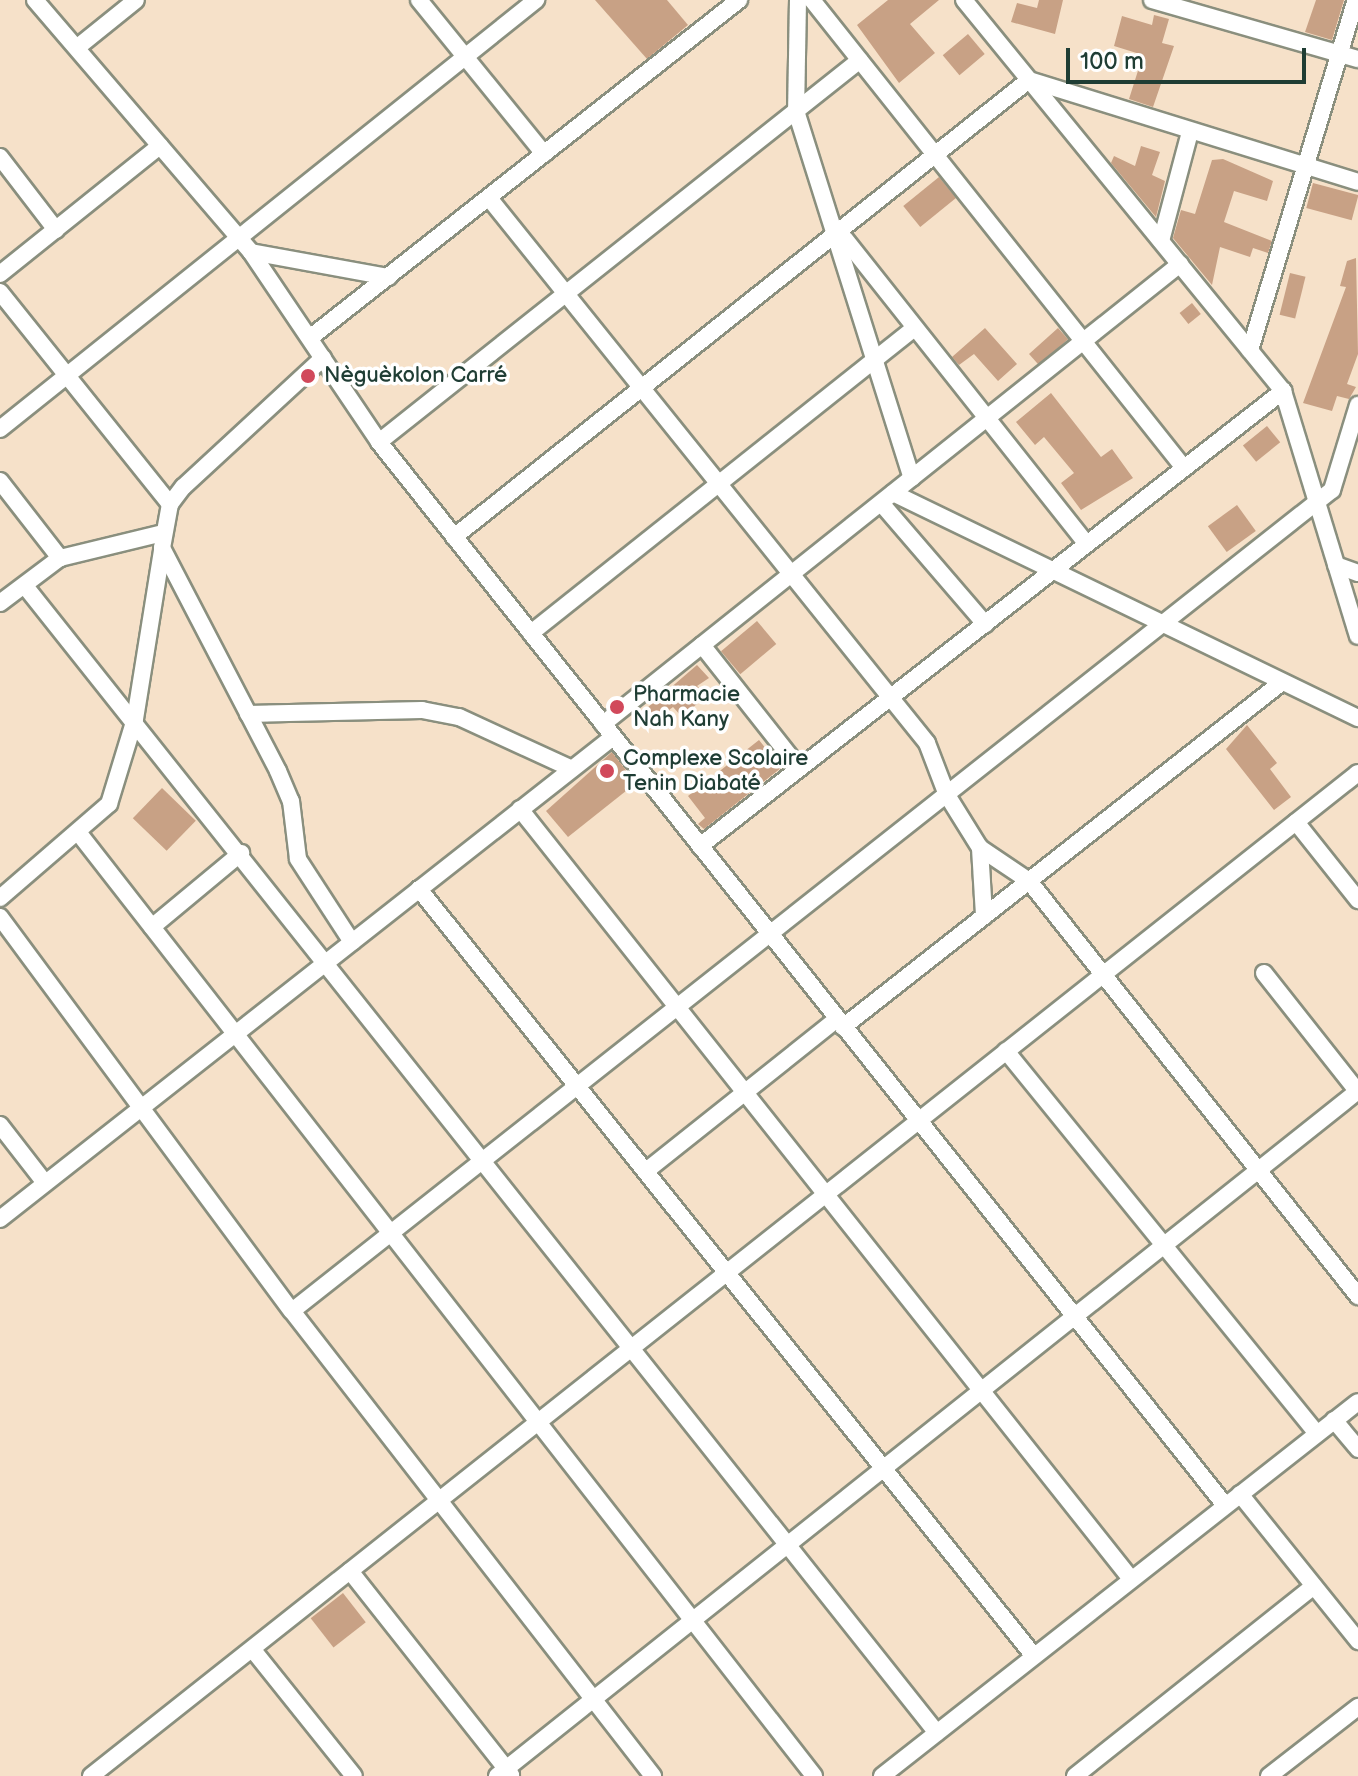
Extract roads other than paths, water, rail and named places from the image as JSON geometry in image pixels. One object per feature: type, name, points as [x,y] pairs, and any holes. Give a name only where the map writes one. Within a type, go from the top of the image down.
[{"type":"street","points":[[35,0],[79,46],[251,252],[379,442],[1073,1318],[1225,1505]]},
{"type":"street","points":[[79,46],[136,0]]},
{"type":"street","points":[[419,0],[544,154]]},
{"type":"street","points":[[0,429],[236,236],[536,0]]},
{"type":"street","points":[[311,337],[739,0]]},
{"type":"street","points":[[798,0],[796,111],[839,232],[912,478]]},
{"type":"street","points":[[812,0],[1184,468]]},
{"type":"street","points":[[964,0],[1283,391],[1358,636]]},
{"type":"street","points":[[1152,0],[1358,59]]},
{"type":"street","points":[[1250,350],[1356,0]]},
{"type":"street","points":[[379,442],[860,60]]},
{"type":"street","points":[[1029,80],[1358,182]]},
{"type":"street","points":[[454,537],[1029,80]]},
{"type":"street","points":[[1161,241],[1190,132]]},
{"type":"street","points":[[0,274],[160,146]]},
{"type":"street","points":[[0,157],[56,230]]},
{"type":"street","points":[[489,198],[886,700],[927,743],[947,795],[980,848],[1029,881],[1358,1296]]},
{"type":"street","points":[[839,232],[1087,544]]},
{"type":"street","points":[[251,252],[389,277]]},
{"type":"street","points":[[0,1219],[572,769],[608,730],[702,645],[1180,264]]},
{"type":"street","points":[[0,292],[170,504]]},
{"type":"street","points":[[531,633],[915,328]]},
{"type":"street","points":[[0,898],[81,836],[109,804],[135,719],[170,504],[323,358]]},
{"type":"street","points":[[700,846],[1283,391]]},
{"type":"street","points":[[292,1311],[1332,490],[1354,435],[1358,405]]},
{"type":"street","points":[[0,481],[60,558]]},
{"type":"street","points":[[887,498],[1358,718]]},
{"type":"street","points":[[887,498],[985,624]]},
{"type":"street","points":[[0,603],[60,558],[162,541]]},
{"type":"street","points":[[162,541],[291,801],[298,859],[352,942]]},
{"type":"street","points":[[1336,565],[1358,573]]},
{"type":"street","points":[[25,586],[135,719],[937,1733]]},
{"type":"street","points":[[702,645],[799,768]]},
{"type":"street","points":[[646,1171],[744,1092],[984,916],[1282,682]]},
{"type":"street","points":[[248,714],[422,710],[459,717],[572,769]]},
{"type":"street","points":[[91,1776],[1358,773]]},
{"type":"street","points":[[520,809],[1131,1579]]},
{"type":"street","points":[[1296,822],[1358,900]]},
{"type":"street","points":[[81,836],[814,1776]]},
{"type":"street","points":[[980,848],[984,916]]},
{"type":"street","points":[[152,927],[241,853]]},
{"type":"street","points":[[419,889],[1034,1656]]},
{"type":"street","points":[[0,917],[146,1105],[292,1311],[653,1776]]},
{"type":"street","points":[[350,1571],[505,1773],[593,1699],[1358,1091],[1264,973]]},
{"type":"street","points":[[1006,1051],[1317,1434]]},
{"type":"street","points":[[0,1125],[45,1183]]},
{"type":"street","points":[[882,1776],[1358,1402]]},
{"type":"street","points":[[1334,1420],[1358,1449]]},
{"type":"street","points":[[1240,1494],[1358,1641]]},
{"type":"street","points":[[1075,1776],[1314,1586]]},
{"type":"street","points":[[253,1650],[354,1776]]},
{"type":"street","points":[[1269,1776],[1358,1707]]},
{"type":"place","name":"Nèguèkolon Carré","points":[[308,376]]},
{"type":"place","name":"Pharmacie Nah Kany","points":[[617,707]]},
{"type":"place","name":"Complexe Scolaire Tenin Diabaté","points":[[607,771]]}]
